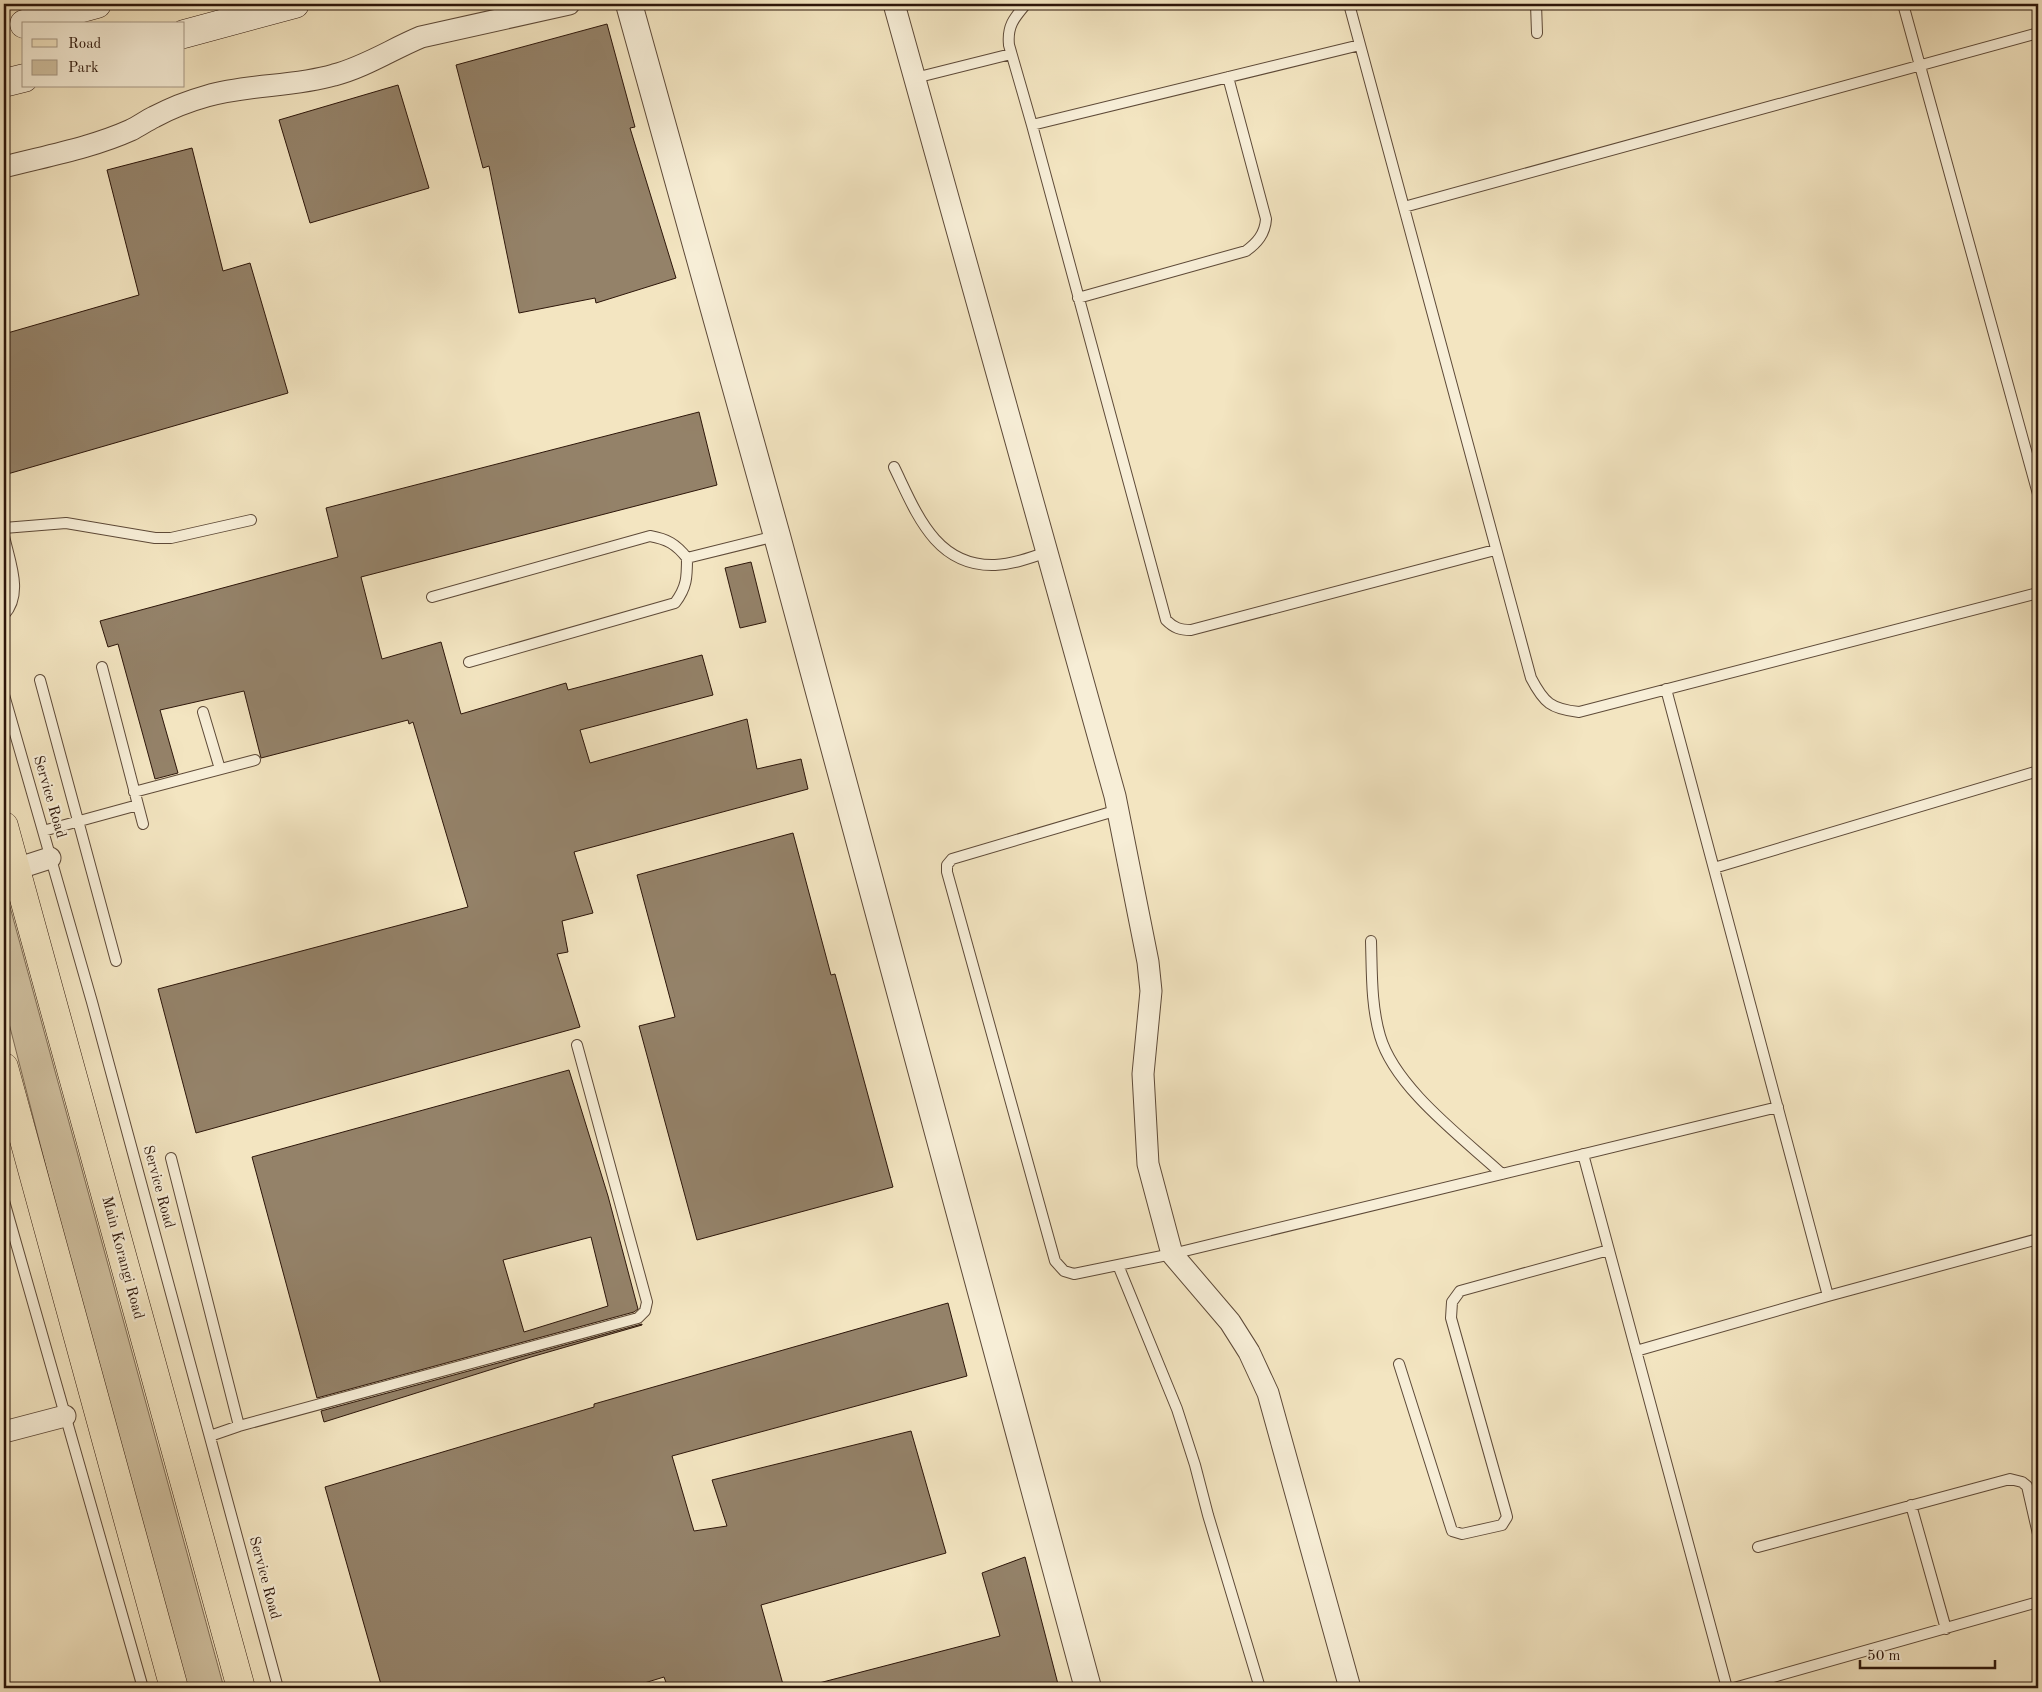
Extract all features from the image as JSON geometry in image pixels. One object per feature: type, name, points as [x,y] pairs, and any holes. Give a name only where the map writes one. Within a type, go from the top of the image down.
[{"type":"main road","points":[[29,22],[67,8],[97,4]]},
{"type":"main road","points":[[185,34],[295,4]]},
{"type":"main road","points":[[4,29],[22,24]]},
{"type":"main road","points":[[4,83],[22,78]]},
{"type":"main road","name":"Main Korangi Road","points":[[4,826],[241,1688]]},
{"type":"main road","points":[[4,1067],[174,1688]]},
{"type":"street","points":[[4,167],[98,142],[132,130],[181,104],[208,96],[333,76],[356,69],[421,37],[569,4]]},
{"type":"street","points":[[629,4],[777,536],[1088,1688]]},
{"type":"street","points":[[894,4],[1048,552],[1118,810],[1151,991],[1143,1074],[1148,1164],[1172,1254],[1230,1322],[1249,1352],[1268,1393],[1350,1688]]},
{"type":"street","points":[[16,868],[50,858]]},
{"type":"street","points":[[4,1432],[65,1416]]},
{"type":"lane","points":[[1026,4],[1013,19],[1007,34],[1011,54],[1032,125],[1166,620],[1180,630],[1190,630],[1496,550]]},
{"type":"lane","points":[[1350,4],[1531,678],[1540,697],[1559,710],[1579,712],[2038,592]]},
{"type":"lane","points":[[1536,4],[1537,33]]},
{"type":"lane","points":[[1903,4],[2038,489]]},
{"type":"lane","points":[[1404,207],[2038,33]]},
{"type":"lane","points":[[1032,125],[1360,45]]},
{"type":"lane","points":[[915,78],[1011,54]]},
{"type":"lane","points":[[1078,298],[1246,250],[1256,244],[1266,227],[1266,219],[1228,77]]},
{"type":"lane","points":[[894,467],[919,519],[940,546],[964,560],[994,565],[1018,562],[1048,552]]},
{"type":"lane","points":[[4,528],[66,523],[155,538],[170,538],[251,520]]},
{"type":"lane","points":[[4,536],[15,586],[14,599],[4,615]]},
{"type":"lane","points":[[432,597],[650,536],[665,539],[678,546],[687,558],[687,577],[684,591],[675,603],[469,662]]},
{"type":"lane","points":[[687,558],[777,536]]},
{"type":"lane","points":[[102,667],[143,824]]},
{"type":"lane","points":[[40,680],[116,960]]},
{"type":"lane","points":[[1666,690],[1828,1296]]},
{"type":"lane","name":"Service Road","points":[[4,695],[92,1002],[278,1688]]},
{"type":"lane","points":[[203,712],[220,769]]},
{"type":"lane","points":[[134,792],[255,760]]},
{"type":"lane","points":[[1714,868],[2038,771]]},
{"type":"lane","points":[[43,831],[138,805]]},
{"type":"lane","points":[[1118,810],[952,859],[947,865],[947,872],[1055,1260],[1064,1271],[1074,1274],[1172,1254],[1778,1107]]},
{"type":"lane","points":[[1371,941],[1374,1008],[1380,1038],[1396,1069],[1412,1091],[1502,1174]]},
{"type":"lane","points":[[210,1436],[239,1426],[638,1318],[645,1310],[647,1302],[577,1045]]},
{"type":"lane","points":[[1583,1154],[1727,1688]]},
{"type":"lane","points":[[171,1158],[239,1426]]},
{"type":"lane","points":[[4,1201],[143,1688]]},
{"type":"lane","points":[[1636,1351],[2038,1239]]},
{"type":"lane","points":[[1399,1364],[1452,1531],[1462,1534],[1502,1525],[1506,1513],[1451,1318],[1452,1302],[1460,1290],[1609,1250]]},
{"type":"lane","points":[[1118,1265],[1177,1409],[1260,1688]]},
{"type":"lane","points":[[1758,1547],[2010,1479],[2022,1482],[2027,1486],[2038,1534]]},
{"type":"lane","points":[[1911,1505],[1946,1628]]},
{"type":"lane","points":[[1734,1688],[2038,1602]]},
{"type":"green space","points":[[4,885],[224,1688],[185,1688],[89,1334],[4,1004]]},
{"type":"building","points":[[607,24],[635,127],[630,128],[676,278],[596,303],[595,298],[519,313],[489,166],[483,168],[456,65]]},
{"type":"building","points":[[398,85],[429,188],[310,223],[279,120]]},
{"type":"building","points":[[192,148],[223,271],[250,263],[288,393],[4,475],[4,334],[139,295],[107,170]]},
{"type":"building","points":[[699,412],[717,485],[361,577],[382,659],[441,642],[461,714],[566,683],[568,690],[702,655],[713,695],[580,730],[590,763],[747,719],[757,769],[801,759],[808,789],[574,852],[593,913],[562,921],[568,952],[557,954],[580,1027],[196,1133],[158,989],[468,907],[413,722],[409,724],[408,720],[261,758],[244,691],[160,710],[178,773],[155,779],[118,644],[108,647],[100,621],[338,557],[326,508]]},
{"type":"building","points":[[751,562],[766,622],[740,628],[725,568]]},
{"type":"building","points":[[793,833],[831,975],[835,974],[893,1187],[697,1240],[639,1026],[675,1017],[637,875]]},
{"type":"building","points":[[569,1070],[608,1196],[638,1309],[634,1312],[317,1398],[252,1157]],"holes":[[[591,1237],[608,1306],[524,1332],[503,1260]]]},
{"type":"building","points":[[948,1303],[967,1376],[672,1456],[694,1531],[727,1526],[712,1480],[911,1431],[946,1553],[761,1605],[784,1688],[668,1688],[664,1677],[628,1688],[382,1688],[325,1487],[594,1407],[594,1404]]},
{"type":"building","points":[[642,1324],[531,1357],[324,1422],[321,1411]]},
{"type":"building","points":[[1025,1557],[1059,1688],[820,1688],[819,1683],[1000,1636],[982,1573]]}]
